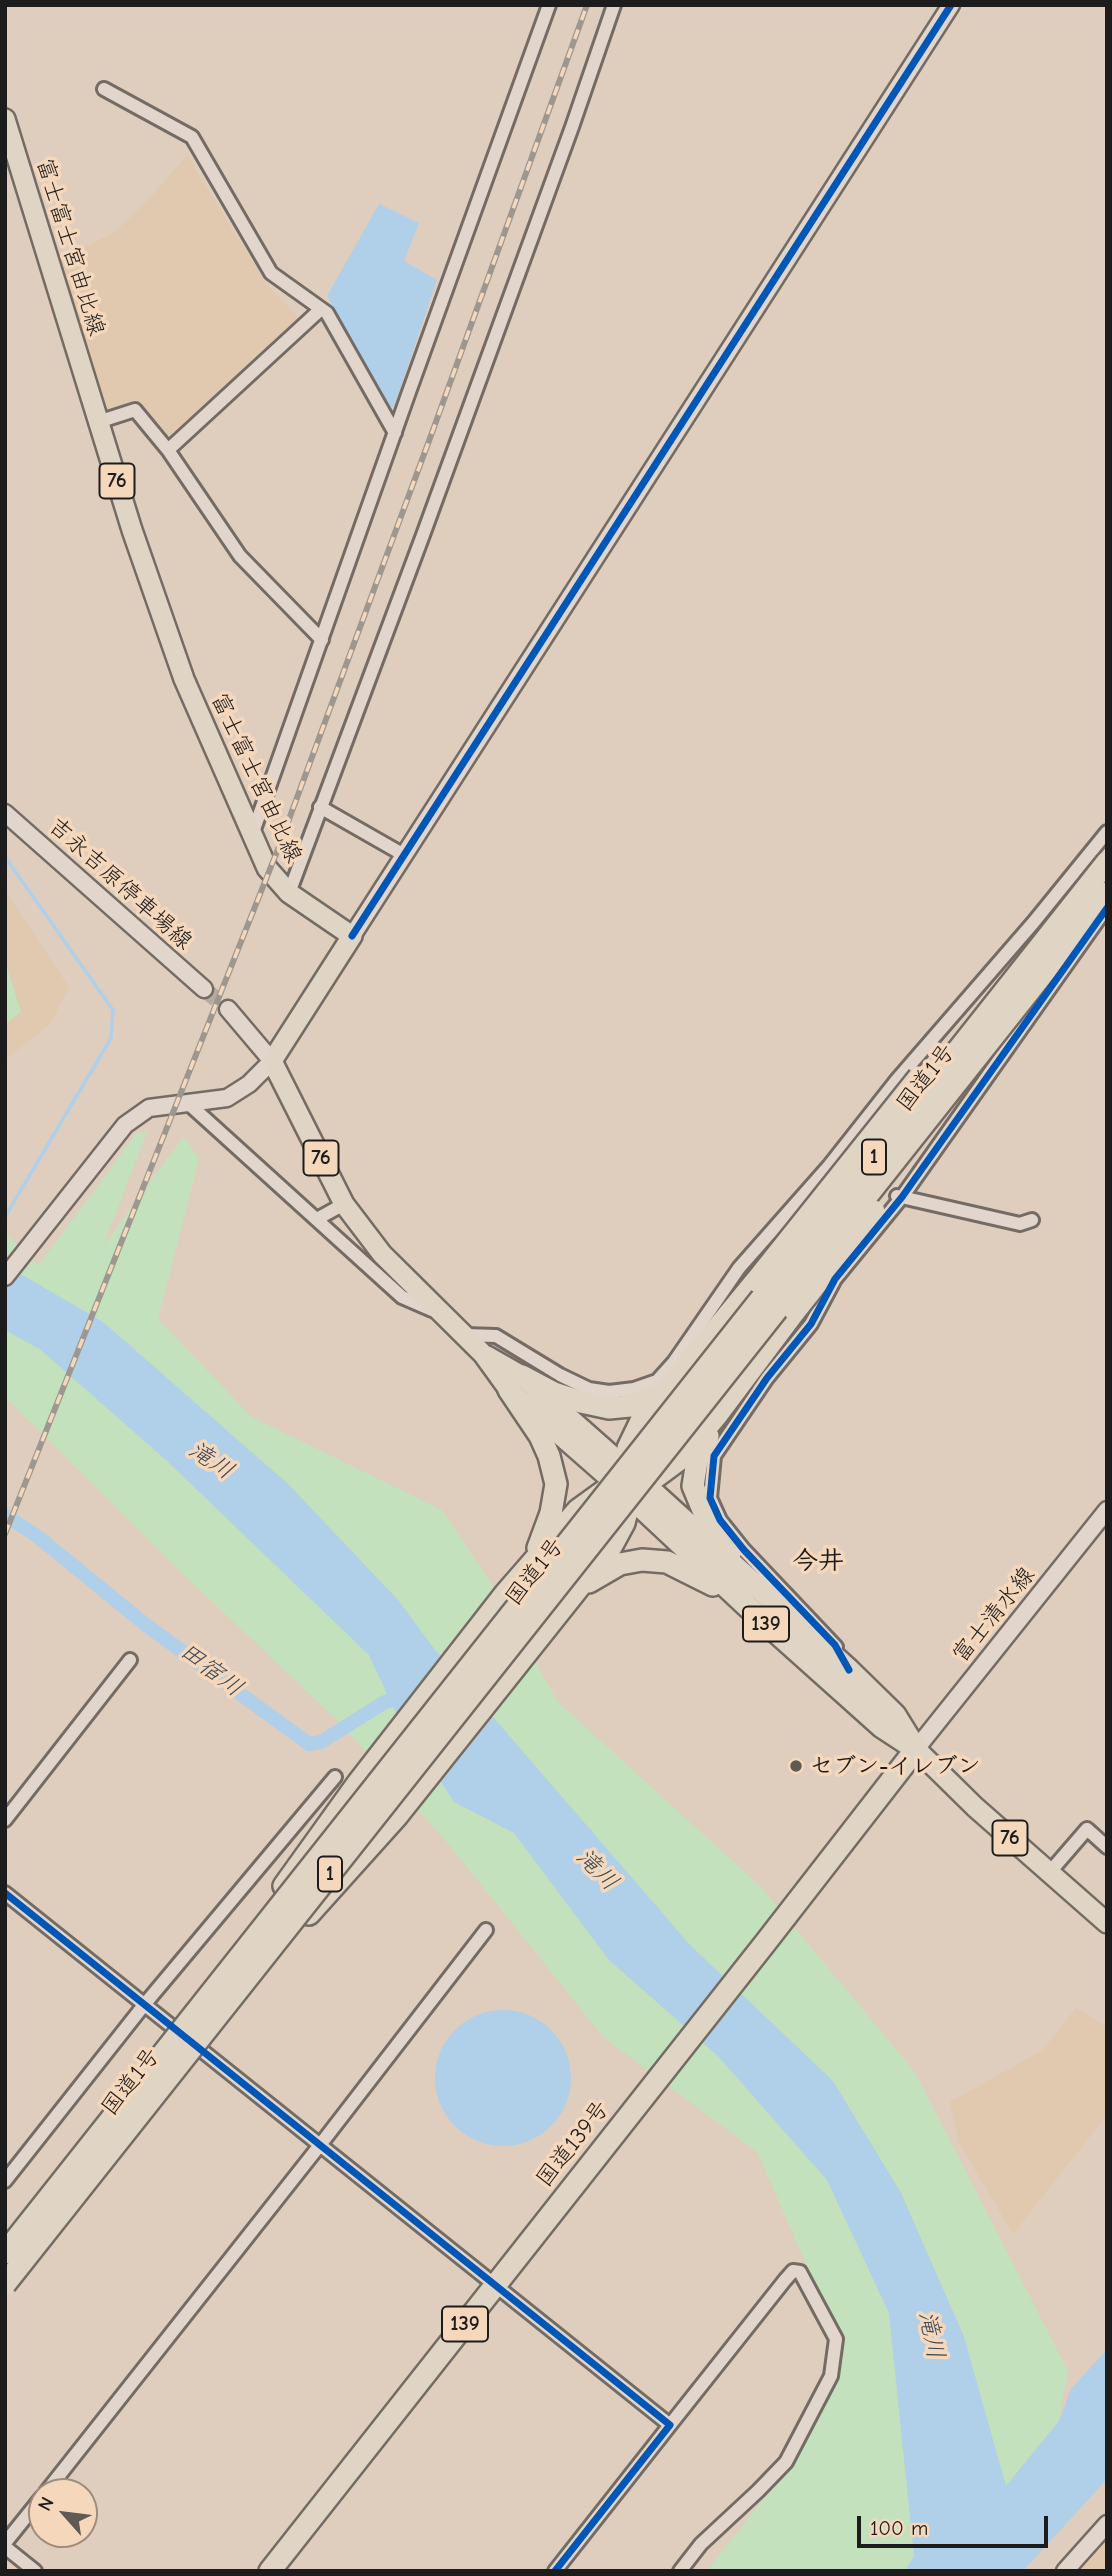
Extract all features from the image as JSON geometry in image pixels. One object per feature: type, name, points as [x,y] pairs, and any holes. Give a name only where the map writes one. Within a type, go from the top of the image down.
[{"type":"highway","name":"国道1号","points":[[5,2284],[197,2024],[632,1463],[1081,909],[1107,862]]},
{"type":"highway","name":"国道1号","points":[[1081,909],[1107,892]]},
{"type":"highway","name":"1","points":[[197,2024],[397,1816],[575,1593],[611,1547],[624,1522],[629,1483],[628,1448],[640,1421],[996,983],[1081,909]]},
{"type":"highway","name":"1","points":[[197,2024],[358,1783],[534,1560],[578,1510],[601,1492],[657,1476],[680,1459],[717,1415],[960,1101],[1081,909]]},
{"type":"highway","name":"1","points":[[516,1383],[609,1408],[630,1406],[664,1392]]},
{"type":"highway","name":"1","points":[[516,1383],[549,1456],[556,1484],[551,1513],[534,1560]]},
{"type":"highway","name":"1","points":[[717,1415],[697,1461],[693,1486],[705,1515],[755,1600]]},
{"type":"highway","name":"139","points":[[629,1483],[755,1600],[882,1727],[916,1749]]},
{"type":"highway","name":"1","points":[[575,1593],[598,1575],[620,1564],[642,1560],[667,1562],[755,1600]]},
{"type":"highway","name":"139","points":[[755,1600],[849,1670],[895,1715],[916,1749]]},
{"type":"highway","name":"国道139号","points":[[270,2571],[916,1749]]},
{"type":"highway","name":"国道1号","points":[[5,2253],[197,2024]]},
{"type":"main road","name":"富士富士宮由比線","points":[[5,119],[98,422],[166,632],[184,679],[267,868],[289,893],[352,936]]},
{"type":"main road","points":[[272,1061],[352,936]]},
{"type":"main road","name":"76","points":[[272,1061],[344,1204],[382,1254],[482,1354],[629,1483]]},
{"type":"main road","name":"76","points":[[916,1749],[975,1807],[1107,1923]]},
{"type":"street","points":[[252,836],[549,5]]},
{"type":"street","points":[[289,893],[572,127],[614,5]]},
{"type":"street","points":[[352,936],[951,5]]},
{"type":"street","points":[[104,89],[192,137],[271,273],[327,313],[395,433]]},
{"type":"street","points":[[168,450],[321,309]]},
{"type":"street","points":[[98,422],[135,410],[168,450],[240,556],[322,640]]},
{"type":"street","points":[[320,807],[404,855]]},
{"type":"street","name":"吉永吉原停車場線","points":[[5,813],[204,989]]},
{"type":"street","points":[[465,1335],[496,1336],[560,1375],[589,1389],[609,1392],[634,1389],[657,1381],[674,1362],[739,1268],[833,1168],[896,1081],[1033,923],[1107,832]]},
{"type":"street","points":[[849,1670],[835,1645],[744,1550],[720,1520],[710,1498],[714,1456],[767,1378],[811,1324],[835,1279],[900,1196],[1107,908]]},
{"type":"street","points":[[5,1277],[125,1125],[149,1108],[227,1098],[249,1084],[272,1061],[228,1009]]},
{"type":"street","points":[[189,1104],[402,1297],[445,1316]]},
{"type":"street","points":[[900,1196],[1020,1224],[1032,1220]]},
{"type":"street","points":[[317,1219],[344,1204]]},
{"type":"street","name":"富士清水線","points":[[916,1749],[1107,1510]]},
{"type":"street","points":[[5,1820],[130,1660]]},
{"type":"street","points":[[5,2180],[144,2005],[335,1777]]},
{"type":"street","points":[[1049,1873],[1087,1829],[1107,1847]]},
{"type":"street","points":[[5,1893],[670,2425]]},
{"type":"street","points":[[57,2478],[486,1930]]},
{"type":"street","points":[[555,2571],[785,2280],[793,2271],[800,2272],[836,2339],[831,2376],[786,2462],[701,2544],[680,2571]]},
{"type":"street","points":[[28,2515],[5,2545],[35,2571]]},
{"type":"street","points":[[1065,2571],[1107,2524]]},
{"type":"shaded area","points":[[187,155],[267,285],[301,320],[170,442],[135,399],[106,413],[57,259],[114,233],[148,200]]},
{"type":"shaded area","points":[[5,890],[69,987],[50,1024],[5,1060]]},
{"type":"shaded area","points":[[1076,2008],[1107,2027],[1107,2115],[1013,2234],[959,2143],[950,2102],[1043,2050]]},
{"type":"shaded area","points":[[1107,2541],[1107,2571],[1079,2571],[1100,2548]]},
{"type":"green space","points":[[5,961],[21,1012],[5,1024]]},
{"type":"green space","points":[[147,1132],[103,1246],[184,1136],[199,1159],[158,1319],[252,1417],[442,1510],[489,1580],[558,1702],[760,1886],[915,2072],[1068,2371],[1059,2421],[1006,2487],[914,2556],[905,2571],[707,2571],[800,2452],[845,2352],[757,2152],[604,2038],[450,1846],[340,1723],[185,1576],[5,1397],[5,1233],[38,1266],[137,1133]]},
{"type":"water","points":[[379,204],[419,223],[404,261],[437,280],[394,407],[389,407],[327,296]]},
{"type":"water","name":"滝川","points":[[5,1265],[103,1322],[288,1484],[398,1600],[435,1650],[690,1945],[833,2081],[901,2193],[964,2337],[1006,2486],[1059,2421],[1071,2389],[1107,2349],[1107,2479],[1023,2571],[905,2571],[914,2556],[889,2313],[827,2180],[718,2056],[609,1960],[514,1833],[454,1802],[396,1713],[369,1655],[166,1460],[41,1350],[5,1330]]},
{"type":"water","points":[[503,2010],[529,2015],[551,2030],[566,2052],[571,2078],[566,2104],[551,2126],[529,2141],[503,2146],[477,2141],[455,2126],[440,2104],[435,2078],[440,2052],[455,2030],[477,2015]]},
{"type":"waterway","points":[[5,857],[113,1010],[111,1038],[5,1217]]},
{"type":"waterway","name":"田宿川","points":[[5,1515],[37,1536],[146,1625],[309,1744],[321,1742],[385,1702],[408,1695]]},
{"type":"tunnel","points":[[204,989],[228,1009]]},
{"type":"railway","points":[[5,1534],[278,849],[587,5]]},
{"type":"cycle path","points":[[352,936],[951,5]]},
{"type":"cycle path","points":[[849,1670],[835,1645],[744,1550],[720,1520],[710,1498],[714,1456],[767,1378],[811,1324],[835,1279],[902,1197],[1107,908]]},
{"type":"cycle path","points":[[5,1893],[670,2425],[555,2571]]},
{"type":"place","name":"セブン-イレブン","points":[[796,1766]]},
{"type":"district","name":"今井","points":[[818,1562]]}]
